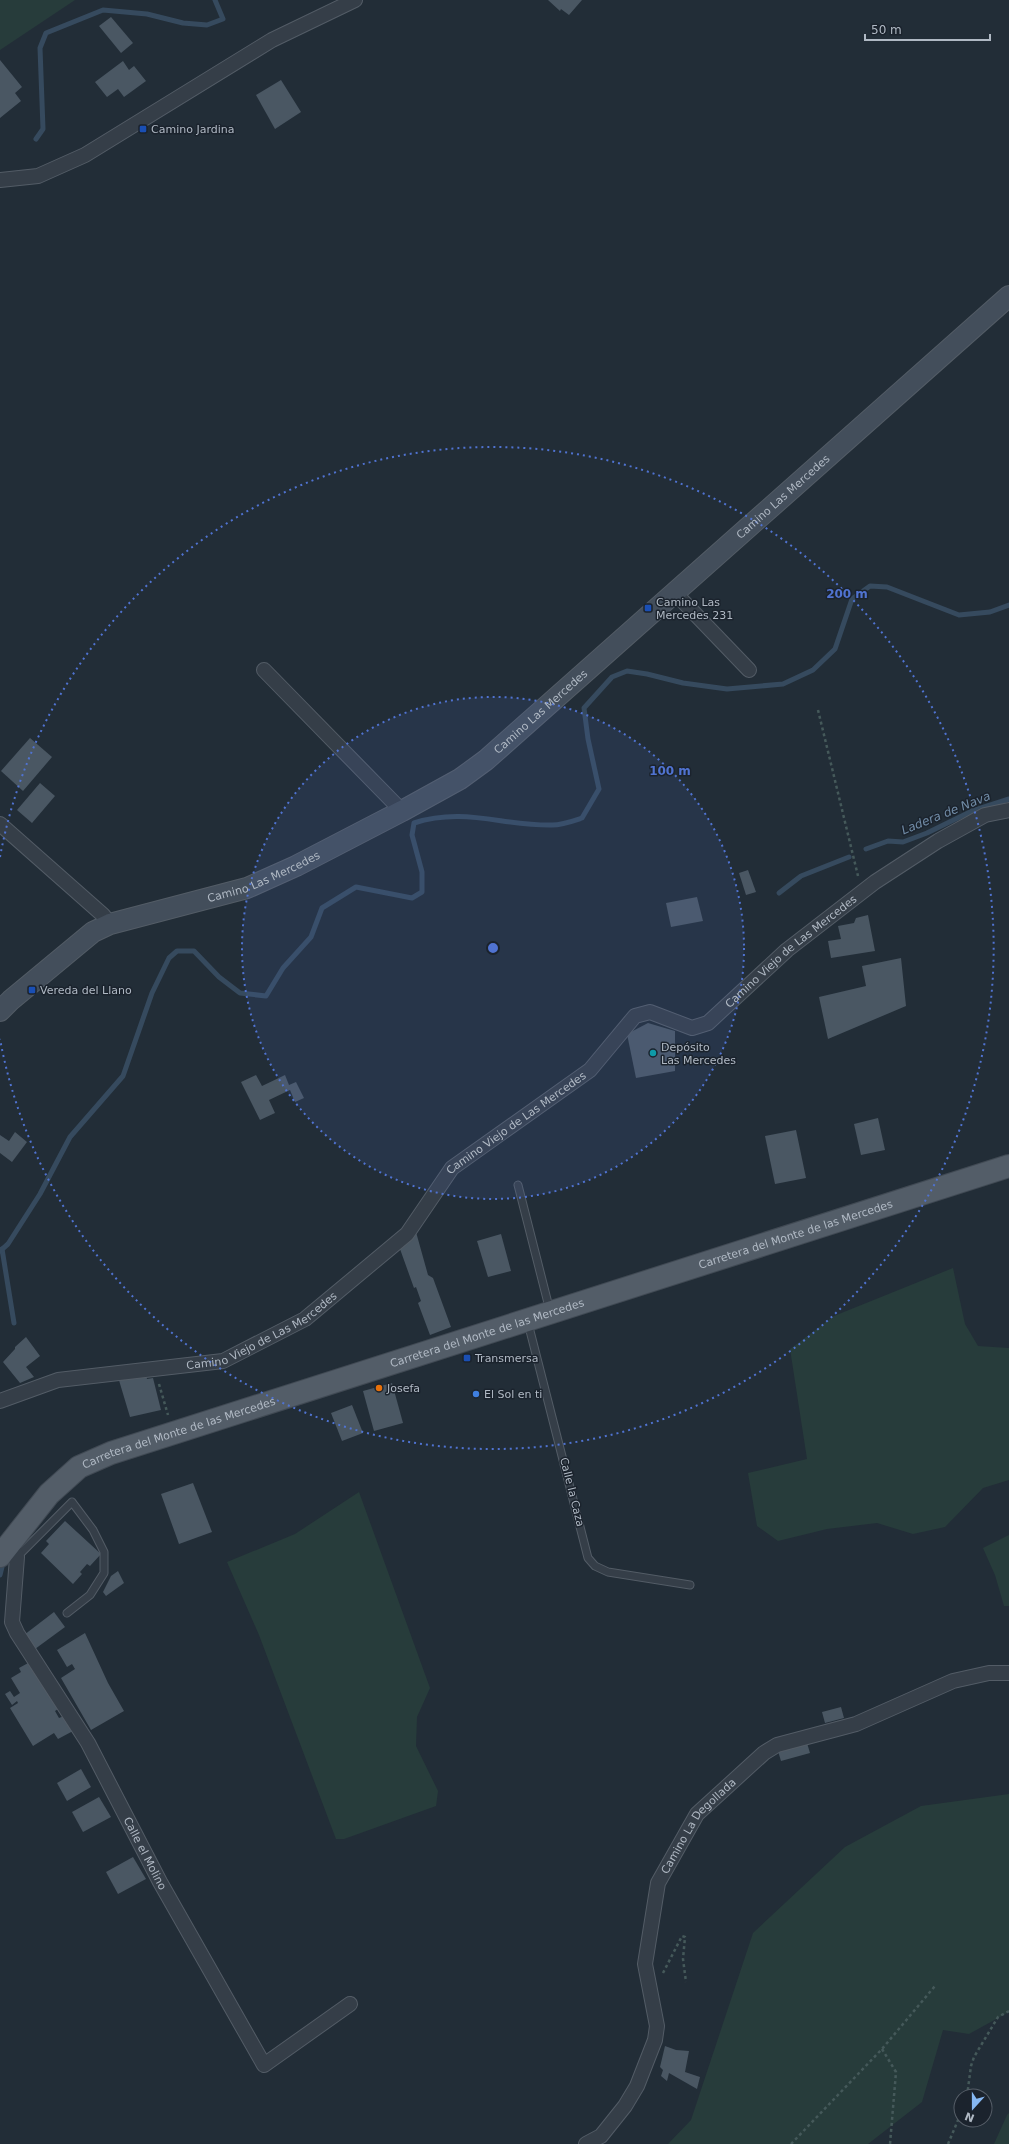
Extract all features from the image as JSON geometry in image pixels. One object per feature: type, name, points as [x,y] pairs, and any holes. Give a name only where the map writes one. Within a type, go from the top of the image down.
[{"type":"main road","name":"Camino Las Mercedes","points":[[0,1011],[11,1000],[93,932],[110,924],[247,888],[296,866],[460,779],[486,760],[1009,296]]},
{"type":"main road","name":"Carretera del Monte de las Mercedes","points":[[9,1552],[49,1494],[79,1468],[111,1453],[1009,1166]]},
{"type":"street","points":[[0,180],[38,176],[85,155],[272,40],[355,0]]},
{"type":"street","points":[[675,593],[749,670]]},
{"type":"street","points":[[264,670],[402,811]]},
{"type":"street","name":"Camino Viejo de Las Mercedes","points":[[0,1401],[58,1380],[223,1361],[305,1319],[407,1234],[452,1168],[590,1070],[635,1016],[650,1012],[692,1028],[708,1023],[787,950],[862,892],[938,841],[985,815],[1009,810]]},
{"type":"street","points":[[0,824],[103,915],[110,924]]},
{"type":"street","name":"Calle el Molino","points":[[9,1552],[12,1622],[17,1633],[88,1743],[160,1882],[264,2065],[350,2004]]},
{"type":"street","name":"Camino La Degollada","points":[[586,2144],[601,2136],[625,2106],[637,2086],[655,2040],[657,2026],[645,1964],[653,1904],[658,1883],[697,1814],[764,1753],[777,1745],[856,1724],[953,1681],[989,1673],[1009,1673]]},
{"type":"lane","points":[[518,1185],[550,1313]]},
{"type":"lane","name":"Calle la Caza","points":[[527,1320],[588,1558],[595,1566],[608,1572],[690,1585]]},
{"type":"lane","points":[[9,1552],[72,1502],[93,1530],[104,1552],[104,1573],[90,1595],[67,1613]]},
{"type":"path","points":[[818,710],[862,892]]},
{"type":"path","points":[[154,1369],[167,1411]]},
{"type":"path","points":[[662,1976],[682,1936],[685,1937],[683,1959],[686,1982]]},
{"type":"path","points":[[791,2144],[882,2049],[935,1986]]},
{"type":"path","points":[[968,2088],[971,2066],[974,2057],[998,2017],[1009,2012]]},
{"type":"path","points":[[882,2049],[896,2072],[890,2144]]},
{"type":"path","points":[[948,2144],[955,2128]]},
{"type":"green space","points":[[0,0],[75,0],[0,50]]},
{"type":"green space","points":[[953,1268],[965,1324],[978,1346],[1009,1348],[1009,1480],[983,1488],[945,1527],[913,1534],[877,1523],[827,1529],[778,1541],[757,1526],[748,1473],[807,1459],[790,1349],[834,1316]]},
{"type":"green space","points":[[359,1492],[430,1688],[417,1717],[416,1746],[438,1791],[436,1806],[344,1839],[336,1839],[259,1635],[227,1562],[295,1534]]},
{"type":"green space","points":[[1009,1535],[1009,1606],[1004,1606],[995,1575],[983,1548]]},
{"type":"green space","points":[[1009,1794],[1009,2012],[969,2034],[943,2030],[922,2102],[868,2144],[668,2144],[691,2120],[753,1933],[845,1847],[921,1806]]},
{"type":"green space","points":[[1009,2113],[1009,2144],[994,2144],[1007,2115]]},
{"type":"building","points":[[548,0],[582,0],[569,15],[561,9],[560,11]]},
{"type":"building","points":[[111,17],[133,43],[121,53],[99,26]]},
{"type":"building","points":[[0,60],[22,87],[15,93],[21,101],[0,118]]},
{"type":"building","points":[[123,61],[129,70],[134,66],[146,81],[124,97],[118,89],[107,97],[95,82]]},
{"type":"building","points":[[281,80],[301,112],[275,129],[256,95]]},
{"type":"building","points":[[30,738],[52,757],[23,791],[1,771]]},
{"type":"building","points":[[40,783],[55,796],[32,823],[17,810]]},
{"type":"building","points":[[748,870],[756,892],[746,895],[739,873]]},
{"type":"building","points":[[697,897],[703,921],[671,927],[666,903]]},
{"type":"building","points":[[868,915],[875,951],[831,958],[828,941],[841,939],[838,926],[854,923],[856,918]]},
{"type":"building","points":[[901,958],[906,1006],[828,1039],[819,997],[866,986],[862,966]]},
{"type":"building","name":"Depósito Las Mercedes","points":[[648,1023],[675,1031],[675,1071],[636,1078],[627,1034]]},
{"type":"building","points":[[256,1075],[262,1086],[285,1075],[289,1085],[296,1082],[304,1098],[295,1102],[290,1090],[269,1100],[275,1113],[260,1120],[241,1082]]},
{"type":"building","points":[[878,1118],[885,1150],[861,1155],[854,1124]]},
{"type":"building","points":[[796,1130],[806,1178],[775,1184],[765,1136]]},
{"type":"building","points":[[15,1132],[27,1142],[12,1162],[0,1153],[0,1135],[9,1141]]},
{"type":"building","points":[[416,1232],[428,1275],[433,1278],[451,1327],[430,1335],[418,1303],[421,1301],[416,1287],[414,1288],[400,1249]]},
{"type":"building","points":[[501,1234],[511,1271],[488,1277],[477,1241]]},
{"type":"building","points":[[26,1337],[40,1356],[26,1367],[34,1377],[20,1383],[3,1362],[15,1349],[15,1347]]},
{"type":"building","points":[[146,1375],[147,1379],[153,1378],[161,1410],[130,1417],[118,1377],[133,1379]]},
{"type":"building","points":[[392,1383],[403,1423],[374,1431],[363,1391]]},
{"type":"building","points":[[352,1405],[363,1433],[342,1441],[331,1413]]},
{"type":"building","points":[[193,1483],[212,1532],[179,1544],[161,1494]]},
{"type":"building","points":[[65,1521],[101,1554],[90,1566],[87,1564],[80,1572],[82,1574],[73,1584],[41,1553],[49,1544],[46,1541]]},
{"type":"building","points":[[118,1571],[124,1583],[106,1596],[103,1592],[111,1576]]},
{"type":"building","points":[[54,1612],[65,1627],[35,1649],[24,1635]]},
{"type":"building","points":[[85,1633],[108,1683],[124,1711],[91,1730],[61,1678],[75,1669],[72,1664],[67,1667],[57,1650]]},
{"type":"building","points":[[30,1662],[58,1709],[55,1711],[59,1718],[64,1716],[73,1731],[58,1739],[54,1733],[33,1746],[10,1708],[18,1703],[17,1701],[12,1705],[5,1694],[10,1691],[14,1697],[20,1693],[11,1678],[21,1672],[19,1668]]},
{"type":"building","points":[[841,1707],[844,1718],[825,1723],[822,1712]]},
{"type":"building","points":[[807,1743],[810,1753],[781,1761],[778,1751]]},
{"type":"building","points":[[81,1769],[91,1787],[67,1801],[57,1783]]},
{"type":"building","points":[[99,1797],[111,1817],[83,1832],[72,1812]]},
{"type":"building","points":[[133,1857],[146,1879],[118,1894],[106,1872]]},
{"type":"building","points":[[665,2046],[676,2050],[689,2051],[685,2072],[700,2077],[697,2089],[669,2073],[667,2081],[661,2076],[663,2070],[660,2067]]},
{"type":"waterway","points":[[36,139],[43,129],[40,48],[46,33],[103,10],[147,14],[183,23],[207,25],[223,19],[215,0]]},
{"type":"waterway","points":[[0,1251],[8,1244],[40,1194],[70,1137],[123,1076],[152,993],[169,958],[177,951],[194,951],[219,977],[240,993],[266,996],[283,968],[311,937],[322,908],[356,887],[412,898],[422,892],[422,872],[412,835],[414,823],[432,819],[467,817],[534,825],[552,825],[564,824],[582,818],[599,789],[588,739],[584,708],[612,677],[627,671],[647,674],[683,683],[727,689],[783,684],[813,670],[835,649],[852,599],[870,586],[887,587],[959,615],[990,612],[1009,605]]},
{"type":"waterway","name":"Ladera de Nava","points":[[866,849],[888,841],[903,842],[927,833],[972,811],[1009,799]]},
{"type":"waterway","name":"Ladera de Nava","points":[[779,893],[801,876],[849,857]]},
{"type":"waterway","points":[[2,1249],[14,1323]]},
{"type":"waterway","points":[[0,1575],[2,1567]]},
{"type":"place","name":"Camino Jardina","points":[[143,129]]},
{"type":"place","name":"Camino Las Mercedes 231","points":[[648,608]]},
{"type":"place","name":"Vereda del Llano","points":[[32,990]]},
{"type":"place","name":"Depósito Las Mercedes","points":[[653,1053]]},
{"type":"place","name":"Transmersa","points":[[467,1358]]},
{"type":"place","name":"Josefa","points":[[379,1388]]},
{"type":"place","name":"El Sol en ti","points":[[476,1394]]}]
